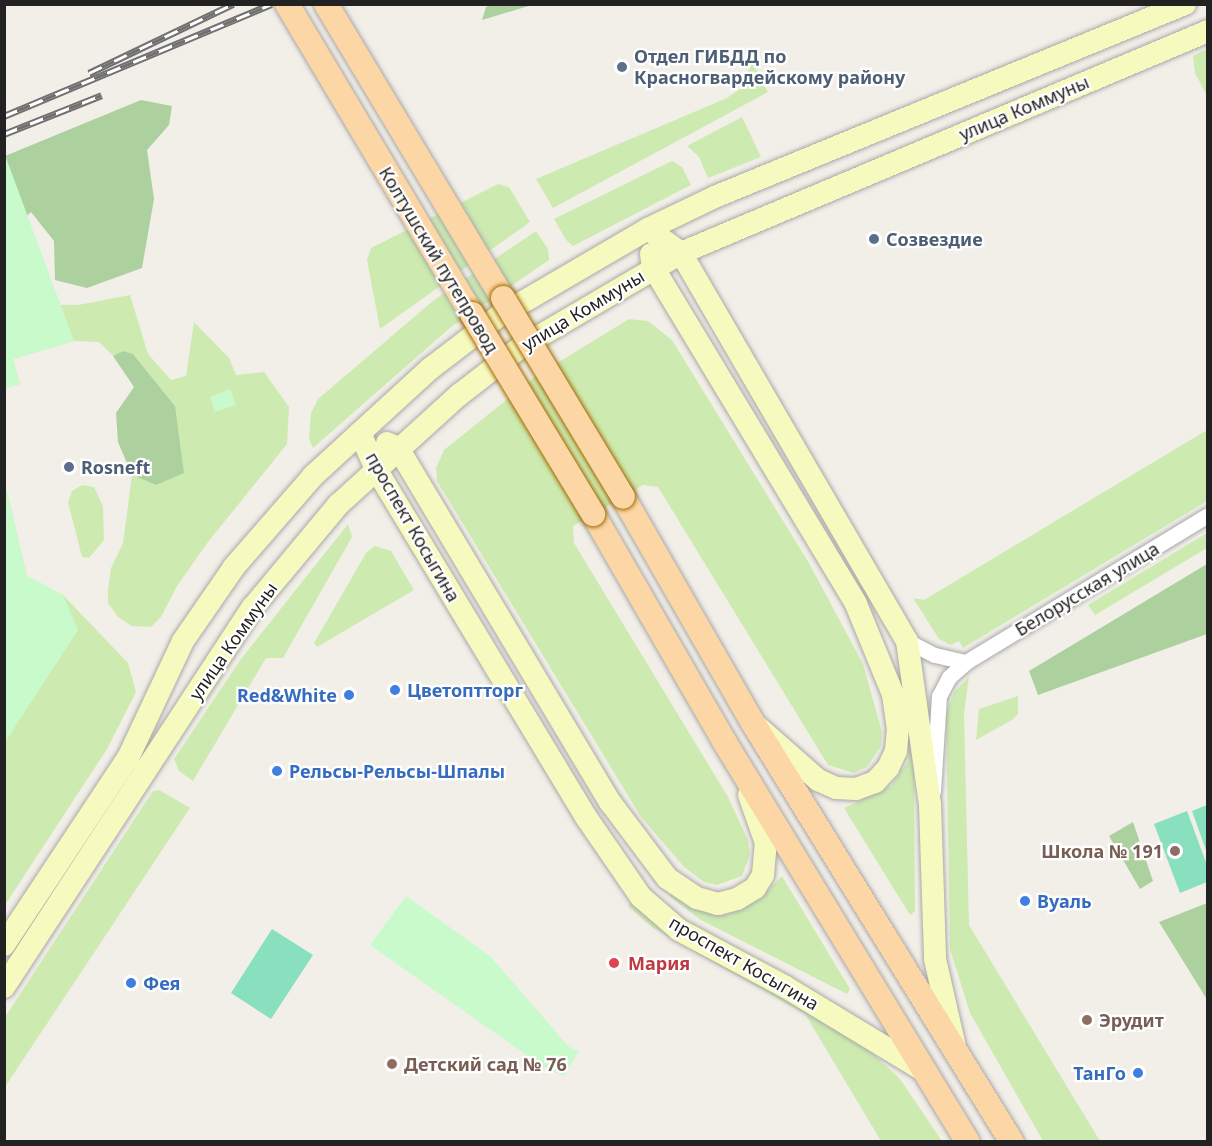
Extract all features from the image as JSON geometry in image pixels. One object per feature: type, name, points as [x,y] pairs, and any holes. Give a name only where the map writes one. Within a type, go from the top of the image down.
[{"type":"main road","name":"Колтушский путепровод","points":[[326,4],[623,497],[753,723]]},
{"type":"main road","name":"улица Коммуны","points":[[4,945],[128,758],[152,701],[198,617],[271,520],[431,368],[500,316],[648,229],[717,196],[1185,4]]},
{"type":"main road","name":"Колтушский путепровод","points":[[287,5],[593,514]]},
{"type":"main road","name":"улица Коммуны","points":[[4,987],[253,607],[326,519],[376,469],[398,448],[521,347],[653,267],[681,253],[1208,31]]},
{"type":"main road","points":[[648,229],[681,253],[907,641],[930,805],[935,959],[956,1051]]},
{"type":"main road","points":[[648,229],[653,267],[856,604],[893,694],[898,728],[896,751],[888,768],[875,782],[856,789],[836,788],[818,780],[753,723]]},
{"type":"main road","name":"проспект Косыгина","points":[[360,433],[398,448],[638,842],[667,878],[697,898],[718,904],[736,899],[755,888],[763,874],[766,843],[756,810],[724,741]]},
{"type":"main road","name":"проспект Косыгина","points":[[360,433],[376,469],[610,856],[641,897],[679,930],[784,986],[926,1072]]},
{"type":"main road","name":"проспект Косыгина","points":[[593,514],[724,741],[968,1142]]},
{"type":"main road","points":[[753,723],[1012,1142]]},
{"type":"street","name":"Белорусская улица","points":[[930,805],[937,770],[939,696],[949,677],[966,662],[1208,515]]},
{"type":"street","points":[[907,641],[935,655],[966,662]]},
{"type":"green space","points":[[532,5],[482,20],[486,7]]},
{"type":"green space","points":[[1207,49],[1207,96],[1195,73],[1193,56]]},
{"type":"green space","points":[[752,62],[768,92],[553,208],[536,179],[727,98],[741,88]]},
{"type":"green space","points":[[141,100],[172,106],[169,125],[147,150],[154,199],[142,268],[87,288],[55,280],[54,241],[31,212],[5,237],[5,156]]},
{"type":"green space","points":[[742,117],[761,157],[708,178],[699,157],[687,146]]},
{"type":"green space","points":[[5,155],[74,341],[13,359],[20,384],[5,388]]},
{"type":"green space","points":[[672,161],[682,167],[691,185],[573,246],[566,240],[554,219]]},
{"type":"green space","points":[[498,184],[509,187],[530,222],[380,329],[367,260],[371,248]]},
{"type":"green space","points":[[536,231],[548,249],[549,260],[451,327],[313,448],[309,439],[311,413],[318,399],[434,300]]},
{"type":"green space","points":[[130,295],[148,354],[171,380],[186,376],[194,322],[229,358],[236,375],[264,372],[289,407],[287,444],[208,542],[177,586],[161,617],[151,627],[132,626],[118,617],[108,603],[108,590],[111,568],[123,543],[132,475],[156,485],[175,406],[133,354],[123,351],[113,356],[99,342],[74,341],[13,359],[20,384],[5,388],[5,304],[78,305]]},
{"type":"green space","points":[[629,319],[648,321],[672,340],[809,563],[863,664],[882,732],[881,746],[867,767],[854,773],[828,765],[658,487],[643,485],[573,526],[574,543],[728,797],[748,840],[750,855],[742,876],[717,885],[704,882],[684,867],[641,817],[437,481],[436,468],[444,450],[536,376]]},
{"type":"green space","points":[[123,351],[133,354],[175,406],[184,473],[156,485],[132,475],[118,442],[116,413],[134,387],[113,356]]},
{"type":"green space","points":[[230,389],[236,405],[215,412],[210,397]]},
{"type":"green space","points":[[1207,430],[1207,501],[963,648],[959,641],[950,645],[939,639],[913,598],[924,600]]},
{"type":"green space","points":[[4,479],[27,576],[63,595],[128,663],[136,692],[107,749],[5,905],[5,731],[26,597]]},
{"type":"green space","points":[[4,479],[27,576],[63,595],[78,630],[5,742]]},
{"type":"green space","points":[[82,485],[94,487],[103,506],[104,540],[89,558],[82,557],[68,502],[72,491]]},
{"type":"green space","points":[[348,524],[352,537],[283,658],[266,658],[193,781],[179,771],[174,759],[241,659]]},
{"type":"green space","points":[[1207,533],[1207,548],[1095,615],[1088,605]]},
{"type":"green space","points":[[375,546],[391,551],[414,590],[317,647],[314,643],[366,553]]},
{"type":"green space","points":[[1207,564],[1207,634],[1038,695],[1029,671]]},
{"type":"green space","points":[[969,677],[964,713],[969,925],[1100,1141],[1043,1141],[970,1013],[950,949],[946,715],[954,692]]},
{"type":"green space","points":[[1018,696],[1018,714],[1012,720],[976,740],[979,709]]},
{"type":"green space","points":[[910,737],[914,764],[915,911],[910,915],[844,808],[891,786],[908,761]]},
{"type":"green space","points":[[159,790],[190,808],[5,1087],[5,1017],[153,791]]},
{"type":"green space","points":[[1208,805],[1207,853],[1192,811]]},
{"type":"green space","points":[[1187,811],[1207,865],[1207,882],[1180,893],[1154,824]]},
{"type":"green space","points":[[1133,822],[1153,881],[1140,889],[1109,836]]},
{"type":"green space","points":[[782,876],[850,989],[847,994],[701,920],[669,896],[671,893],[708,913],[726,914],[743,909],[760,898]]},
{"type":"green space","points":[[406,896],[490,956],[569,1047],[579,1051],[564,1076],[542,1066],[370,945]]},
{"type":"green space","points":[[632,902],[858,1040],[900,1079],[942,1141],[881,1141],[805,1014],[653,928],[628,906]]},
{"type":"green space","points":[[1207,903],[1208,998],[1206,998],[1159,922]]},
{"type":"green space","points":[[272,929],[313,955],[271,1019],[231,993]]},
{"type":"railway","points":[[89,73],[233,4]]},
{"type":"railway","points":[[4,116],[272,4]]},
{"type":"railway","points":[[4,134],[102,95]]},
{"type":"place","name":"Отдел ГИБДД по Красногвардейскому району","points":[[622,67]]},
{"type":"place","name":"Созвездие","points":[[874,239]]},
{"type":"place","name":"Rosneft","points":[[69,467]]},
{"type":"place","name":"Цветоптторг","points":[[395,690]]},
{"type":"place","name":"Red&White","points":[[349,695]]},
{"type":"place","name":"Рельсы-Рельсы-Шпалы","points":[[277,771]]},
{"type":"place","name":"Школа № 191","points":[[1175,851]]},
{"type":"place","name":"Вуаль","points":[[1025,901]]},
{"type":"place","name":"Мария","points":[[614,963]]},
{"type":"place","name":"Фея","points":[[131,983]]},
{"type":"place","name":"Эрудит","points":[[1087,1020]]},
{"type":"place","name":"Детский сад № 76","points":[[392,1064]]},
{"type":"place","name":"ТанГо","points":[[1138,1073]]}]
